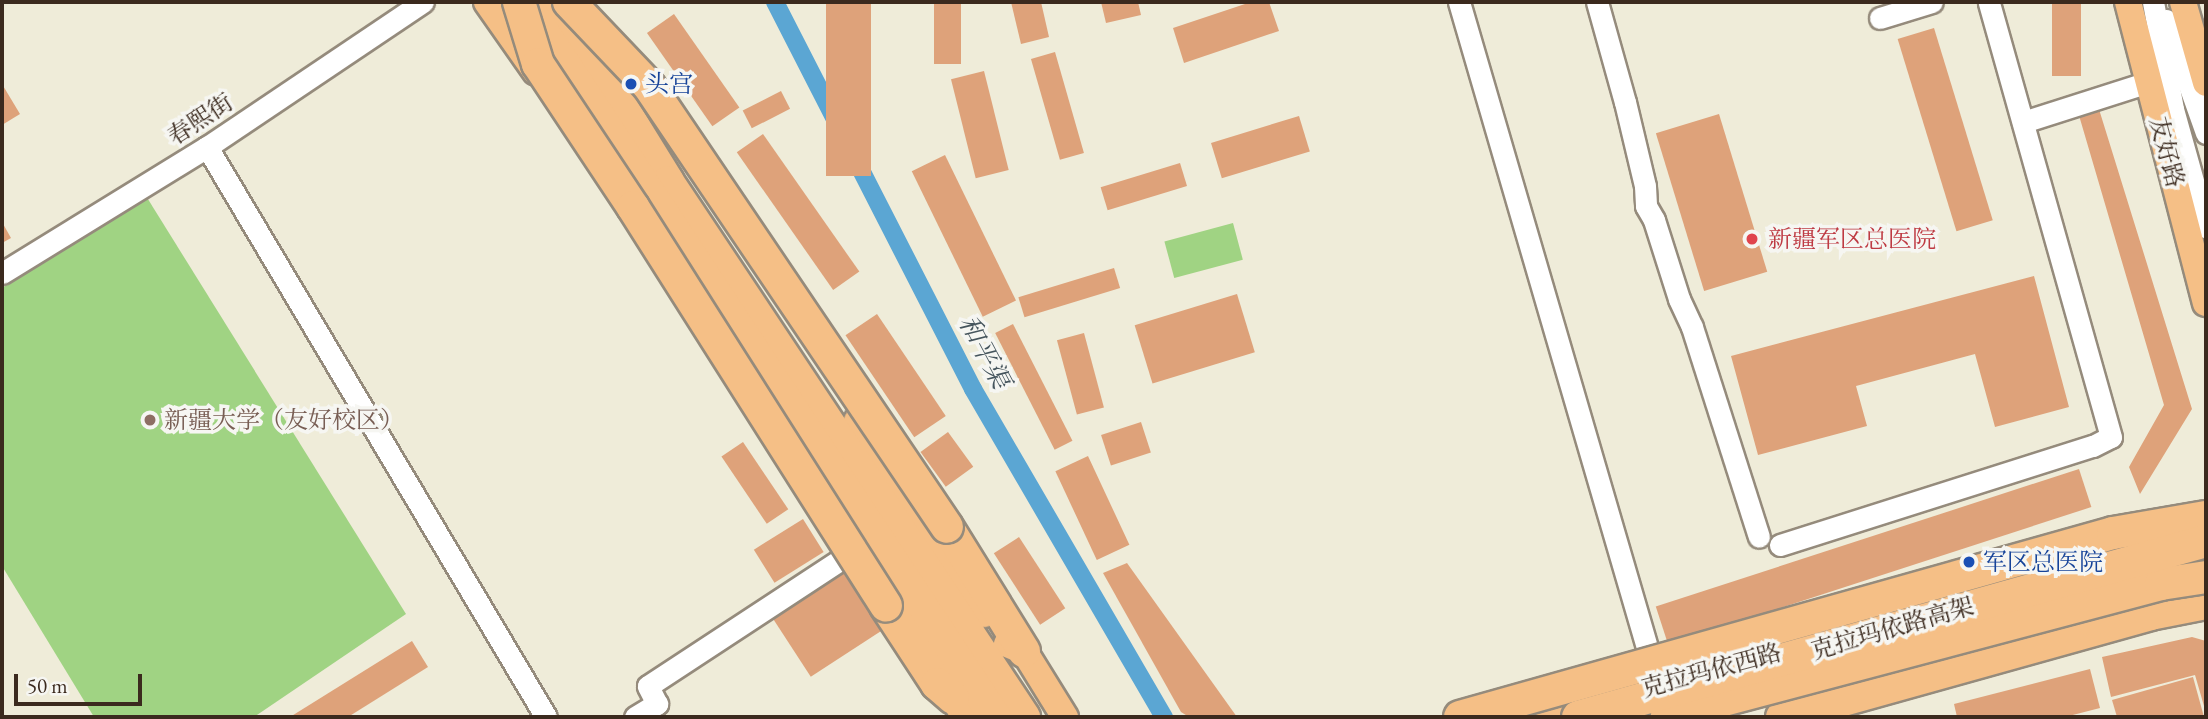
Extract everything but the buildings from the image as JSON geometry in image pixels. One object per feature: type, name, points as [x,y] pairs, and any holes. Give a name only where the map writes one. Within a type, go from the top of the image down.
[{"type":"highway","points":[[521,2],[538,64],[633,207],[886,606],[937,684],[959,708]]},
{"type":"highway","points":[[521,2],[995,717]]},
{"type":"highway","points":[[557,2],[668,182],[1024,717]]},
{"type":"highway","points":[[569,2],[656,96],[947,527],[1024,651]]},
{"type":"highway","points":[[1460,717],[2113,533],[2206,517]]},
{"type":"highway","name":"克拉玛依路高架","points":[[1578,717],[2206,541]]},
{"type":"highway","name":"克拉玛依路高架","points":[[1660,717],[2161,584],[2206,580]]},
{"type":"highway","points":[[1782,717],[2150,614],[2206,604]]},
{"type":"main road","points":[[486,2],[865,544],[959,708]]},
{"type":"main road","points":[[587,2],[1001,641],[1024,651],[1065,717]]},
{"type":"main road","name":"友好路","points":[[2128,2],[2206,303]]},
{"type":"main road","points":[[2183,2],[2206,83]]},
{"type":"main road","name":"克拉玛依西路","points":[[1542,717],[2059,573],[2206,541]]},
{"type":"main road","name":"克拉玛依西路","points":[[1699,717],[1989,630],[2206,580]]},
{"type":"street","name":"春熙街","points":[[2,273],[207,147],[423,2]]},
{"type":"street","points":[[1459,2],[1658,684],[1670,717]]},
{"type":"street","points":[[1597,2],[1646,186],[1646,206],[1654,220],[1679,299],[1692,327],[1759,537]]},
{"type":"street","points":[[1880,18],[1932,2]]},
{"type":"street","points":[[1780,545],[2093,446],[2111,437],[1989,2]]},
{"type":"street","points":[[2153,2],[2173,109],[2206,227]]},
{"type":"street","points":[[2160,2],[2206,133]]},
{"type":"street","points":[[2023,122],[2148,82]]},
{"type":"street","points":[[207,147],[547,717]]},
{"type":"street","points":[[635,717],[661,711],[648,686],[865,544]]},
{"type":"green space","name":"新疆大学（友好校区）","points":[[146,196],[406,614],[254,717],[94,717],[2,566],[2,288]]},
{"type":"green space","points":[[1233,223],[1243,260],[1174,278],[1164,241]]},
{"type":"waterway","name":"和平渠","points":[[775,2],[973,389],[1164,717]]},
{"type":"place","name":"头宫","points":[[631,84]]},
{"type":"place","name":"新疆军区总医院","points":[[1752,239]]},
{"type":"place","name":"新疆大学（友好校区）","points":[[150,420]]},
{"type":"place","name":"军区总医院","points":[[1969,562]]}]
